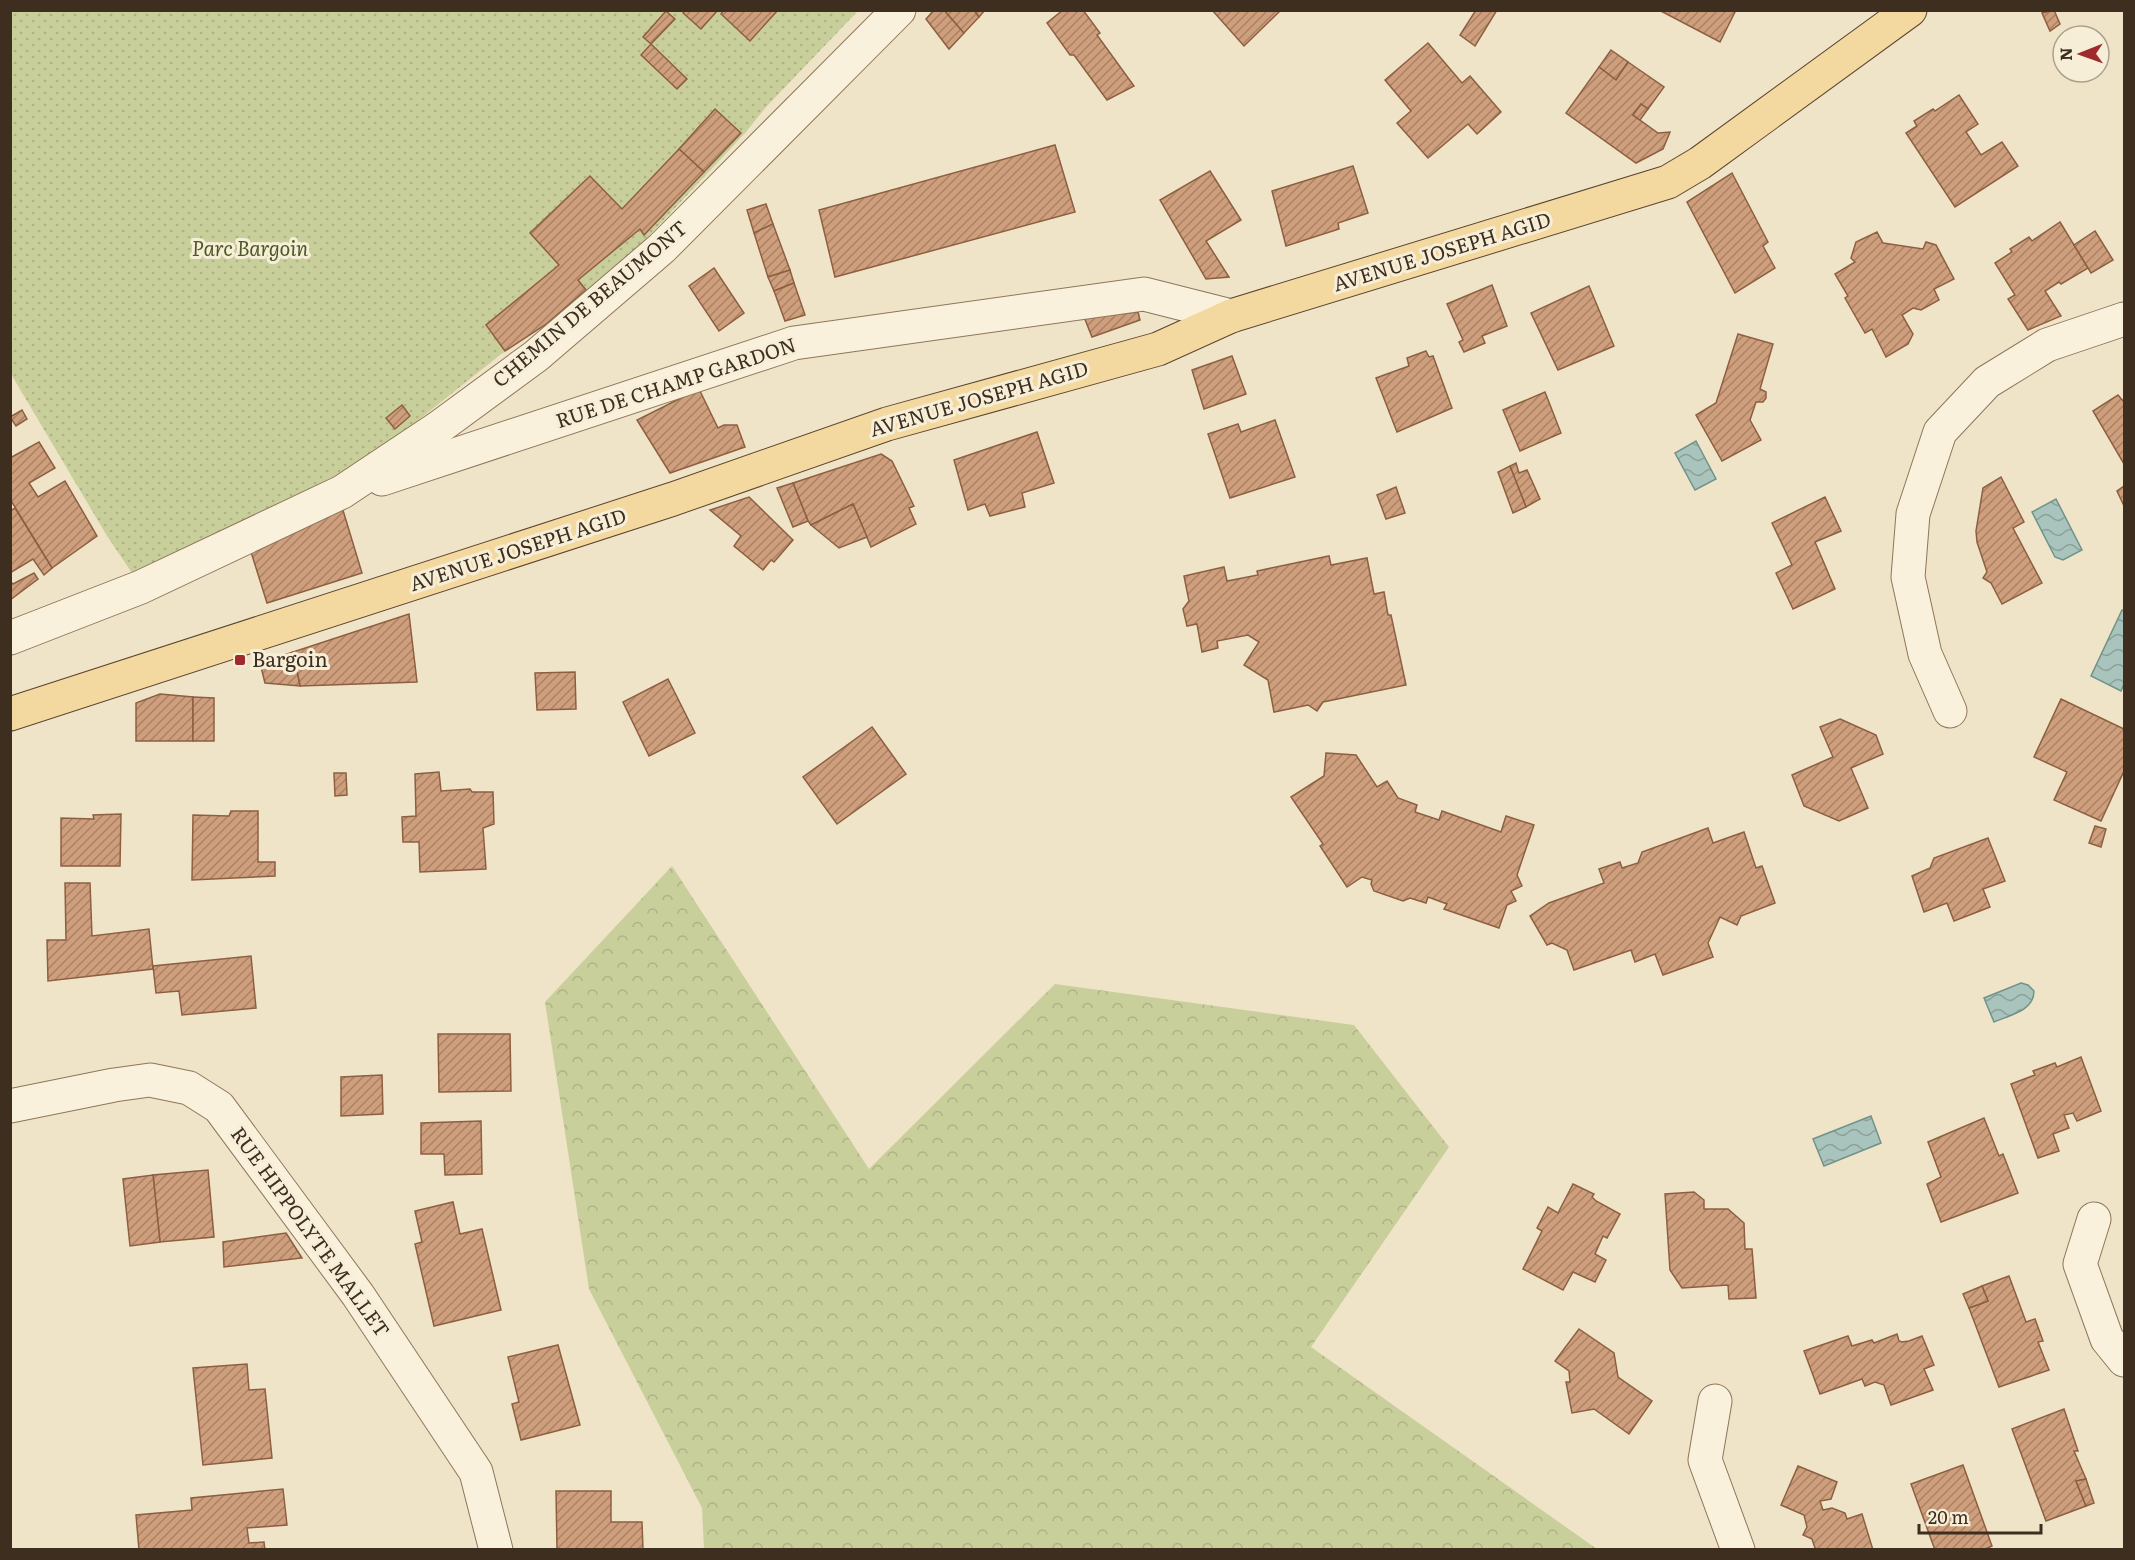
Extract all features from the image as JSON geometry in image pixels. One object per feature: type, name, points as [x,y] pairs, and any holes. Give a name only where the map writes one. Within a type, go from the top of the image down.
[{"type":"main road","name":"AVENUE JOSEPH AGID","points":[[10,714],[662,502],[887,424],[1158,348],[1231,316],[1668,182],[1700,163],[1910,10]]},
{"type":"street","name":"CHEMIN DE BEAUMONT","points":[[10,638],[141,587],[342,492],[438,428],[536,356],[653,256],[899,10]]},
{"type":"street","name":"RUE DE CHAMP GARDON","points":[[342,492],[794,342],[1144,294],[1231,316]]},
{"type":"street","points":[[1950,711],[1925,654],[1908,577],[1913,514],[1940,432],[1987,382],[2007,369],[2047,345],[2124,319]]},
{"type":"street","name":"RUE HIPPOLYTE MALLET","points":[[10,1106],[150,1080],[189,1088],[219,1107],[358,1295],[477,1472],[496,1550]]},
{"type":"street","points":[[2094,1219],[2080,1264],[2107,1339],[2124,1360]]},
{"type":"street","points":[[1715,1401],[1705,1460],[1738,1550]]},
{"type":"green space","name":"Parc Bargoin","points":[[11,11],[858,11],[766,107],[746,132],[647,238],[588,295],[500,355],[381,450],[316,486],[132,573],[107,536],[11,374]]},
{"type":"green space","points":[[672,866],[869,1169],[1055,984],[1354,1025],[1449,1147],[1311,1347],[1597,1549],[704,1549],[702,1508],[589,1289],[545,1002]]},
{"type":"water","points":[[1696,441],[1716,479],[1695,490],[1675,453]]},
{"type":"water","points":[[2056,499],[2082,550],[2063,560],[2055,557],[2032,512]]},
{"type":"water","points":[[2122,610],[2124,611],[2124,684],[2121,691],[2091,676]]},
{"type":"water","points":[[2021,983],[2028,985],[2034,991],[2030,1003],[2026,1008],[1994,1022],[1984,998]]},
{"type":"water","points":[[1871,1116],[1881,1143],[1824,1166],[1813,1139]]},
{"type":"building","points":[[686,10],[718,10],[701,29],[683,13]]},
{"type":"building","points":[[724,10],[778,10],[750,41],[721,14]]},
{"type":"building","points":[[934,10],[944,10],[964,33],[949,49],[926,19]]},
{"type":"building","points":[[944,10],[974,10],[979,17],[964,33]]},
{"type":"building","points":[[974,10],[985,10],[979,17]]},
{"type":"building","points":[[1063,10],[1083,10],[1100,33],[1097,35],[1134,86],[1107,100],[1047,23]]},
{"type":"building","points":[[1212,10],[1281,10],[1244,46]]},
{"type":"building","points":[[1476,10],[1497,10],[1475,46],[1460,35]]},
{"type":"building","points":[[1659,10],[1736,10],[1720,42]]},
{"type":"building","points":[[2054,10],[2060,24],[2051,24],[2050,31],[2042,13]]},
{"type":"building","points":[[666,11],[675,19],[651,44],[643,37]]},
{"type":"building","points":[[1428,43],[1462,83],[1470,76],[1501,112],[1477,134],[1468,124],[1428,158],[1397,123],[1411,111],[1385,80]]},
{"type":"building","points":[[651,44],[687,79],[677,89],[641,55]]},
{"type":"building","points":[[1611,50],[1628,62],[1616,80],[1599,67]]},
{"type":"building","points":[[1628,62],[1664,87],[1648,109],[1641,104],[1633,115],[1658,133],[1670,132],[1663,149],[1636,163],[1566,113],[1599,67],[1616,80]]},
{"type":"building","points":[[1959,95],[1978,124],[1966,132],[1981,155],[2002,142],[2018,166],[1955,207],[1906,133],[1917,126],[1914,121],[1933,109],[1935,111]]},
{"type":"building","points":[[1641,104],[1648,109],[1640,120],[1633,115]]},
{"type":"building","points":[[715,109],[741,133],[704,172],[679,149]]},
{"type":"building","points":[[1055,145],[1075,212],[835,277],[819,210]]},
{"type":"building","points":[[679,149],[704,172],[644,235],[640,229],[578,280],[586,290],[545,325],[505,351],[486,325],[559,265],[530,233],[590,176],[622,209]]},
{"type":"building","points":[[1353,166],[1368,213],[1338,223],[1339,229],[1286,246],[1272,191]]},
{"type":"building","points":[[1210,171],[1241,220],[1206,241],[1229,277],[1206,279],[1160,200]]},
{"type":"building","points":[[1732,173],[1768,242],[1763,246],[1775,268],[1735,293],[1687,202]]},
{"type":"building","points":[[766,204],[773,224],[754,233],[747,210]]},
{"type":"building","points":[[2060,222],[2088,268],[2045,291],[2061,316],[2028,330],[2008,299],[2015,295],[1995,263],[2012,252],[2010,249],[2029,237],[2032,241]]},
{"type":"building","points":[[773,224],[790,270],[768,277],[754,233]]},
{"type":"building","points":[[2095,231],[2113,260],[2091,273],[2074,245]]},
{"type":"building","points":[[1877,232],[1883,243],[1923,249],[1926,242],[1936,245],[1954,279],[1934,289],[1939,300],[1921,310],[1913,308],[1902,315],[1913,334],[1908,344],[1886,357],[1872,329],[1865,333],[1845,298],[1848,296],[1835,274],[1855,262],[1851,258],[1856,242]]},
{"type":"building","points":[[714,268],[744,313],[719,331],[689,286]]},
{"type":"building","points":[[790,270],[794,283],[774,291],[768,277]]},
{"type":"building","points":[[794,283],[805,315],[785,321],[774,291]]},
{"type":"building","points":[[1492,285],[1507,326],[1482,336],[1485,343],[1464,352],[1459,342],[1463,340],[1447,304]]},
{"type":"building","points":[[1589,286],[1614,346],[1558,370],[1531,313]]},
{"type":"building","points":[[1138,312],[1140,320],[1092,337],[1084,317]]},
{"type":"building","points":[[1738,334],[1773,344],[1760,389],[1766,392],[1766,398],[1763,402],[1756,402],[1750,420],[1761,440],[1722,461],[1696,415],[1716,403]]},
{"type":"building","points":[[1426,351],[1429,357],[1433,356],[1452,408],[1397,432],[1376,378],[1409,366],[1407,358]]},
{"type":"building","points":[[1232,356],[1246,394],[1204,409],[1192,370]]},
{"type":"building","points":[[699,389],[718,428],[724,425],[737,425],[745,447],[670,473],[637,420]]},
{"type":"building","points":[[1545,392],[1561,433],[1520,451],[1503,410]]},
{"type":"building","points":[[2118,395],[2124,402],[2124,464],[2093,411]]},
{"type":"building","points":[[402,405],[410,416],[395,429],[386,418]]},
{"type":"building","points":[[22,410],[27,419],[16,426],[10,417]]},
{"type":"building","points":[[1275,420],[1295,477],[1230,498],[1208,434],[1238,424],[1241,432]]},
{"type":"building","points":[[1037,432],[1054,483],[1022,493],[1025,507],[990,516],[985,504],[968,510],[954,460]]},
{"type":"building","points":[[39,442],[55,468],[29,483],[38,497],[65,481],[97,536],[52,568],[10,499],[10,458]]},
{"type":"building","points":[[881,454],[892,461],[914,506],[909,508],[916,524],[871,547],[853,504],[811,525],[793,483]]},
{"type":"building","points":[[1516,463],[1519,473],[1527,470],[1540,499],[1526,507],[1510,466]]},
{"type":"building","points":[[1510,466],[1526,507],[1513,513],[1498,472]]},
{"type":"building","points":[[2001,477],[2024,522],[2013,528],[2042,583],[2002,604],[1991,583],[1983,578],[1987,572],[1977,542],[1976,531],[1983,488]]},
{"type":"building","points":[[793,483],[808,521],[793,527],[777,488]]},
{"type":"building","points":[[2124,486],[2124,506],[2117,491]]},
{"type":"building","points":[[1396,487],[1405,513],[1386,519],[1377,495]]},
{"type":"building","points":[[749,497],[793,540],[774,562],[771,560],[763,570],[734,546],[741,536],[710,510]]},
{"type":"building","points":[[1825,497],[1841,531],[1815,542],[1835,589],[1793,609],[1776,573],[1792,565],[1772,523]]},
{"type":"building","points":[[853,504],[867,537],[839,548],[811,525]]},
{"type":"building","points":[[342,507],[362,573],[267,603],[251,552]]},
{"type":"building","points":[[15,508],[52,568],[44,575],[33,559],[10,573],[10,511]]},
{"type":"building","points":[[1329,556],[1331,565],[1367,558],[1374,594],[1384,592],[1406,685],[1323,702],[1317,711],[1308,705],[1274,712],[1268,680],[1244,665],[1259,642],[1248,635],[1217,641],[1218,648],[1202,652],[1197,624],[1187,626],[1183,609],[1189,601],[1184,576],[1224,567],[1227,581],[1258,575],[1257,571]]},
{"type":"building","points":[[34,573],[38,579],[10,600],[10,581],[13,584]]},
{"type":"building","points":[[409,614],[417,682],[300,686],[293,652]]},
{"type":"building","points":[[293,652],[300,686],[265,683],[260,663]]},
{"type":"building","points":[[575,672],[576,709],[537,710],[535,673]]},
{"type":"building","points":[[668,679],[695,733],[649,756],[623,702]]},
{"type":"building","points":[[160,694],[193,697],[193,741],[136,741],[136,703]]},
{"type":"building","points":[[193,697],[214,698],[214,741],[193,741]]},
{"type":"building","points":[[2061,699],[2124,729],[2124,771],[2101,821],[2054,800],[2067,772],[2034,757]]},
{"type":"building","points":[[1840,719],[1876,735],[1883,754],[1851,768],[1868,808],[1839,821],[1804,806],[1792,775],[1833,757],[1820,727]]},
{"type":"building","points":[[872,727],[906,774],[837,824],[803,777]]},
{"type":"building","points":[[1326,753],[1356,755],[1377,787],[1387,781],[1398,798],[1417,805],[1415,812],[1439,820],[1442,811],[1501,832],[1506,816],[1534,825],[1517,875],[1522,886],[1511,891],[1516,901],[1507,905],[1499,928],[1444,909],[1447,904],[1428,897],[1426,903],[1410,898],[1403,901],[1374,891],[1372,880],[1362,877],[1347,887],[1320,846],[1323,844],[1291,797],[1324,776]]},
{"type":"building","points":[[439,772],[441,791],[470,789],[472,792],[493,792],[494,824],[483,828],[486,869],[420,872],[419,842],[403,842],[402,817],[416,816],[415,774]]},
{"type":"building","points":[[334,773],[346,773],[347,795],[335,796]]},
{"type":"building","points":[[231,811],[258,811],[258,862],[275,862],[275,876],[192,880],[193,815],[229,816]]},
{"type":"building","points":[[121,814],[120,866],[61,866],[61,818],[94,819],[93,815]]},
{"type":"building","points":[[2095,826],[2106,829],[2101,847],[2089,843]]},
{"type":"building","points":[[1708,828],[1713,843],[1744,832],[1756,868],[1762,866],[1775,903],[1741,916],[1737,925],[1720,917],[1708,943],[1713,957],[1663,975],[1655,954],[1635,962],[1631,950],[1574,970],[1567,950],[1552,943],[1547,945],[1530,916],[1549,903],[1604,883],[1599,869],[1620,862],[1622,868],[1638,863],[1642,852]]},
{"type":"building","points":[[1988,838],[2005,881],[1983,889],[1990,907],[1954,921],[1947,903],[1924,912],[1912,876],[1930,868],[1934,858]]},
{"type":"building","points":[[65,883],[90,883],[92,936],[149,929],[153,969],[48,981],[47,940],[66,940]]},
{"type":"building","points":[[251,956],[256,1008],[182,1015],[179,991],[156,993],[153,966]]},
{"type":"building","points":[[438,1034],[510,1034],[511,1091],[439,1092]]},
{"type":"building","points":[[2081,1057],[2101,1111],[2077,1121],[2073,1113],[2064,1115],[2069,1128],[2053,1134],[2059,1151],[2038,1158],[2011,1084],[2035,1075],[2033,1071],[2055,1063],[2057,1067]]},
{"type":"building","points":[[382,1075],[383,1114],[341,1116],[341,1077]]},
{"type":"building","points":[[1984,1118],[1999,1156],[2003,1154],[2018,1193],[1941,1222],[1927,1184],[1941,1177],[1928,1142]]},
{"type":"building","points":[[481,1121],[482,1174],[445,1175],[444,1154],[421,1154],[421,1123]]},
{"type":"building","points":[[208,1170],[214,1237],[160,1242],[153,1175]]},
{"type":"building","points":[[153,1175],[160,1242],[130,1246],[123,1179]]},
{"type":"building","points":[[1573,1184],[1594,1194],[1592,1197],[1596,1201],[1620,1214],[1607,1238],[1603,1236],[1595,1254],[1606,1260],[1595,1282],[1573,1272],[1563,1290],[1523,1269],[1542,1231],[1537,1228],[1548,1207],[1558,1213]]},
{"type":"building","points":[[1694,1192],[1704,1200],[1704,1209],[1728,1209],[1744,1223],[1745,1249],[1752,1249],[1756,1298],[1729,1299],[1728,1285],[1682,1288],[1670,1270],[1665,1194]]},
{"type":"building","points":[[453,1202],[460,1234],[482,1229],[501,1310],[434,1326],[415,1244],[422,1242],[415,1211]]},
{"type":"building","points":[[286,1233],[302,1258],[224,1267],[223,1242]]},
{"type":"building","points":[[2009,1276],[2026,1322],[2035,1319],[2043,1341],[2038,1342],[2049,1370],[1999,1387],[1969,1308],[1988,1301],[1982,1286]]},
{"type":"building","points":[[1982,1286],[1988,1301],[1969,1308],[1963,1294]]},
{"type":"building","points":[[1579,1329],[1614,1353],[1618,1377],[1652,1401],[1629,1434],[1594,1409],[1572,1413],[1566,1382],[1570,1382],[1569,1371],[1555,1361]]},
{"type":"building","points":[[1897,1334],[1899,1341],[1902,1342],[1922,1336],[1934,1365],[1924,1369],[1933,1390],[1891,1405],[1884,1385],[1875,1382],[1865,1386],[1862,1379],[1820,1394],[1804,1351],[1848,1336],[1852,1346],[1872,1340],[1874,1343]]},
{"type":"building","points":[[558,1345],[580,1425],[521,1440],[512,1404],[519,1402],[508,1357]]},
{"type":"building","points":[[247,1364],[249,1390],[265,1389],[272,1458],[203,1465],[193,1368]]},
{"type":"building","points":[[2064,1409],[2078,1451],[2074,1451],[2086,1479],[2076,1481],[2086,1506],[2046,1521],[2012,1429]]},
{"type":"building","points":[[1963,1465],[1992,1546],[1983,1550],[1935,1550],[1911,1484]]},
{"type":"building","points":[[1798,1466],[1837,1482],[1831,1499],[1820,1501],[1823,1510],[1832,1508],[1845,1513],[1847,1519],[1862,1514],[1873,1550],[1819,1550],[1815,1548],[1812,1539],[1803,1535],[1807,1527],[1804,1515],[1781,1505]]},
{"type":"building","points":[[2086,1479],[2094,1503],[2086,1506],[2076,1481]]},
{"type":"building","points":[[283,1489],[287,1525],[247,1528],[249,1543],[264,1542],[265,1550],[139,1550],[136,1515],[192,1510],[191,1498]]},
{"type":"building","points":[[556,1491],[611,1491],[611,1522],[642,1522],[643,1550],[557,1550]]},
{"type":"place","name":"Bargoin","points":[[240,660]]}]
